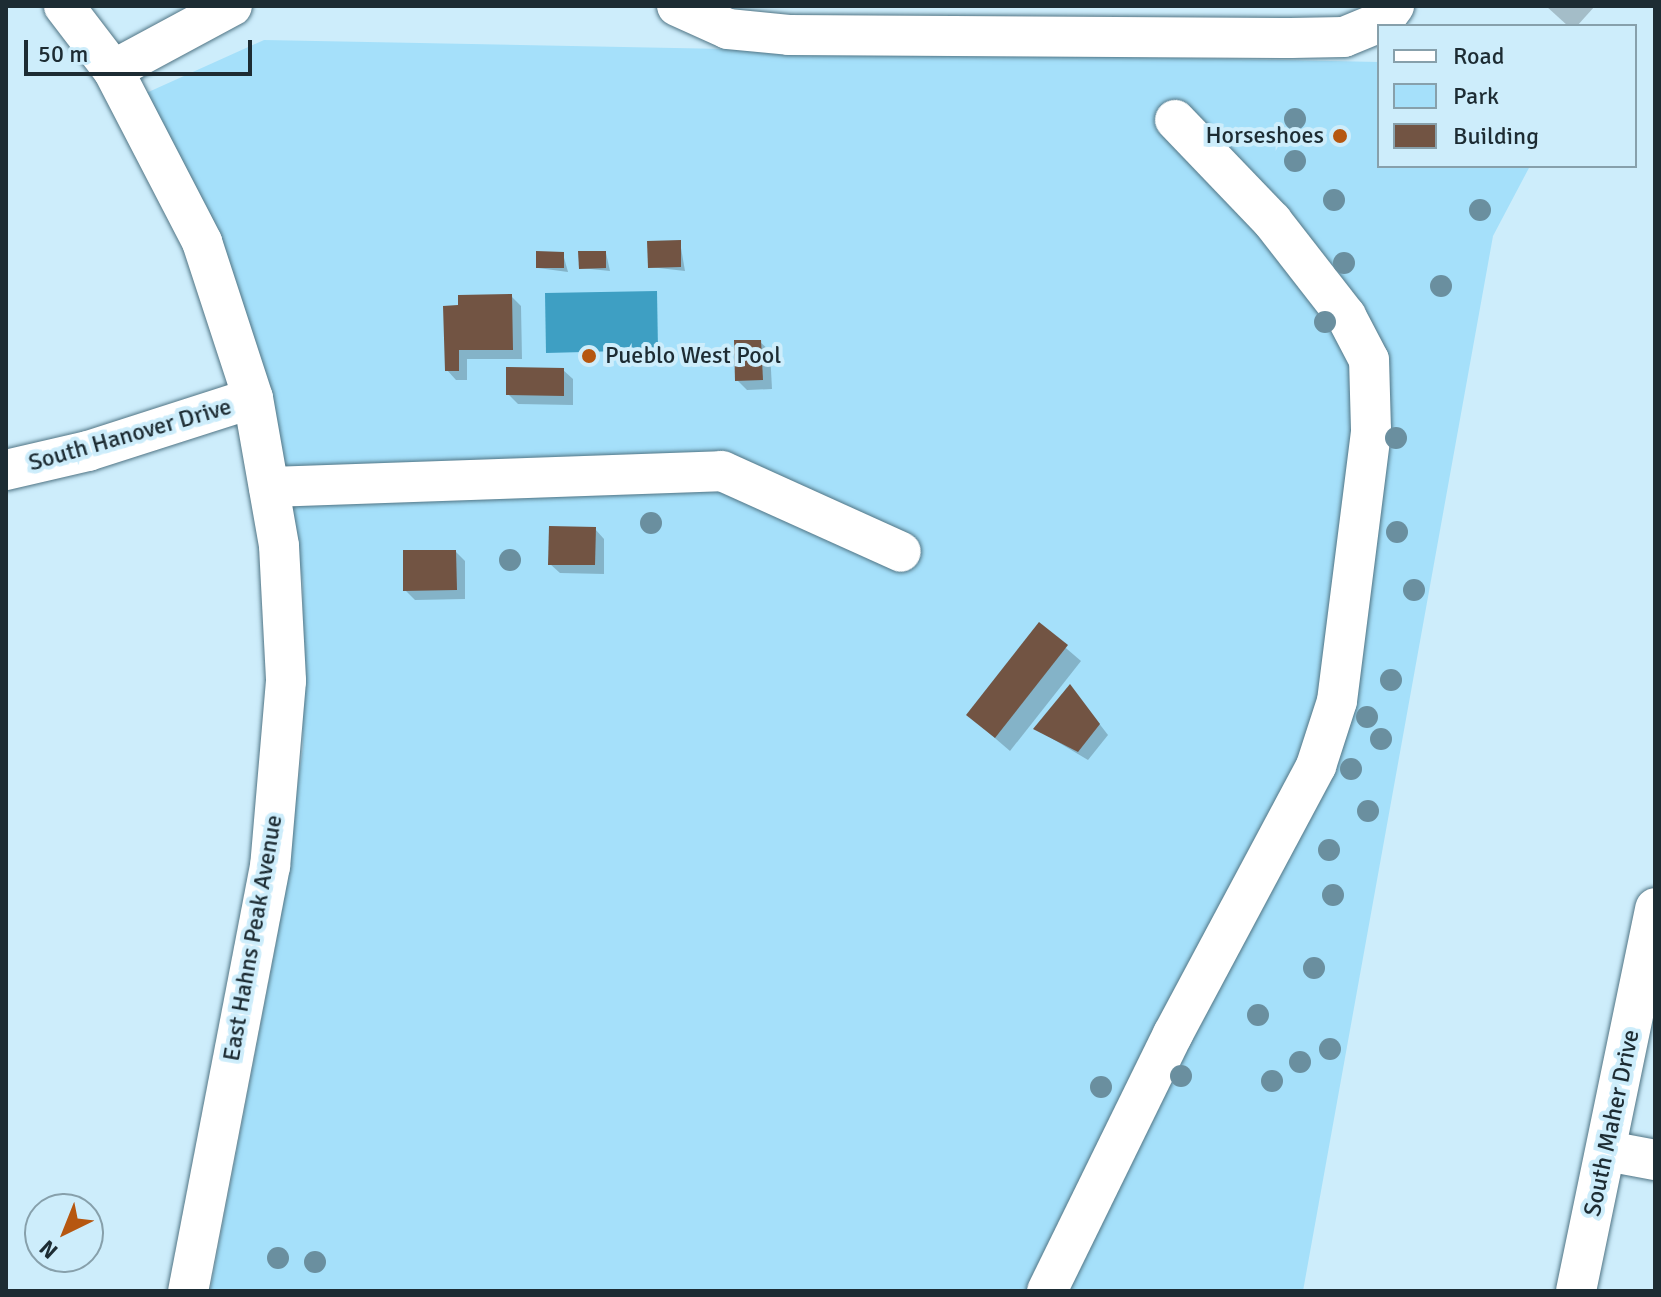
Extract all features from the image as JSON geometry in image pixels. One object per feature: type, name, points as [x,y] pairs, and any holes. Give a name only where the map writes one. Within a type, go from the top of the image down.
[{"type":"street","name":"East Hahns Peak Avenue","points":[[64,6],[113,70],[202,242],[253,398],[279,546],[286,681],[270,866],[188,1291]]},
{"type":"street","points":[[113,70],[232,6]]},
{"type":"street","points":[[677,6],[728,29],[789,35],[1275,38],[1344,37],[1383,21],[1394,6]]},
{"type":"street","points":[[1047,1291],[1173,1034],[1316,766],[1337,701],[1371,430],[1369,360],[1346,316],[1272,221],[1175,120]]},
{"type":"street","name":"South Hanover Drive","points":[[6,470],[88,451],[253,398]]},
{"type":"street","points":[[269,487],[722,471],[901,552]]},
{"type":"street","name":"South Maher Drive","points":[[1576,1291],[1655,908]]},
{"type":"street","points":[[1607,1151],[1655,1160]]},
{"type":"green space","points":[[264,40],[1377,62],[1377,168],[1529,168],[1493,236],[1303,1291],[210,1291],[277,939],[303,747],[303,583],[261,368],[144,94]]},
{"type":"shaded area","points":[[657,291],[658,350],[546,353],[545,293]]},
{"type":"building","points":[[681,240],[681,267],[648,268],[647,241]]},
{"type":"building","points":[[536,251],[564,252],[564,268],[536,268]]},
{"type":"building","points":[[578,251],[606,251],[606,268],[579,269]]},
{"type":"building","points":[[512,294],[513,350],[459,350],[459,371],[445,371],[443,306],[458,305],[458,295]]},
{"type":"building","points":[[734,340],[761,340],[763,380],[735,381]]},
{"type":"building","points":[[506,367],[564,368],[564,396],[506,395]]},
{"type":"building","points":[[549,526],[596,527],[595,565],[548,565]]},
{"type":"building","points":[[403,550],[456,550],[457,590],[403,591]]},
{"type":"building","points":[[1039,622],[1068,645],[995,738],[966,715]]},
{"type":"building","points":[[1070,684],[1100,724],[1078,752],[1033,729]]},
{"type":"place","name":"Horseshoes","points":[[1340,136]]},
{"type":"place","name":"Pueblo West Pool","points":[[589,356]]}]
